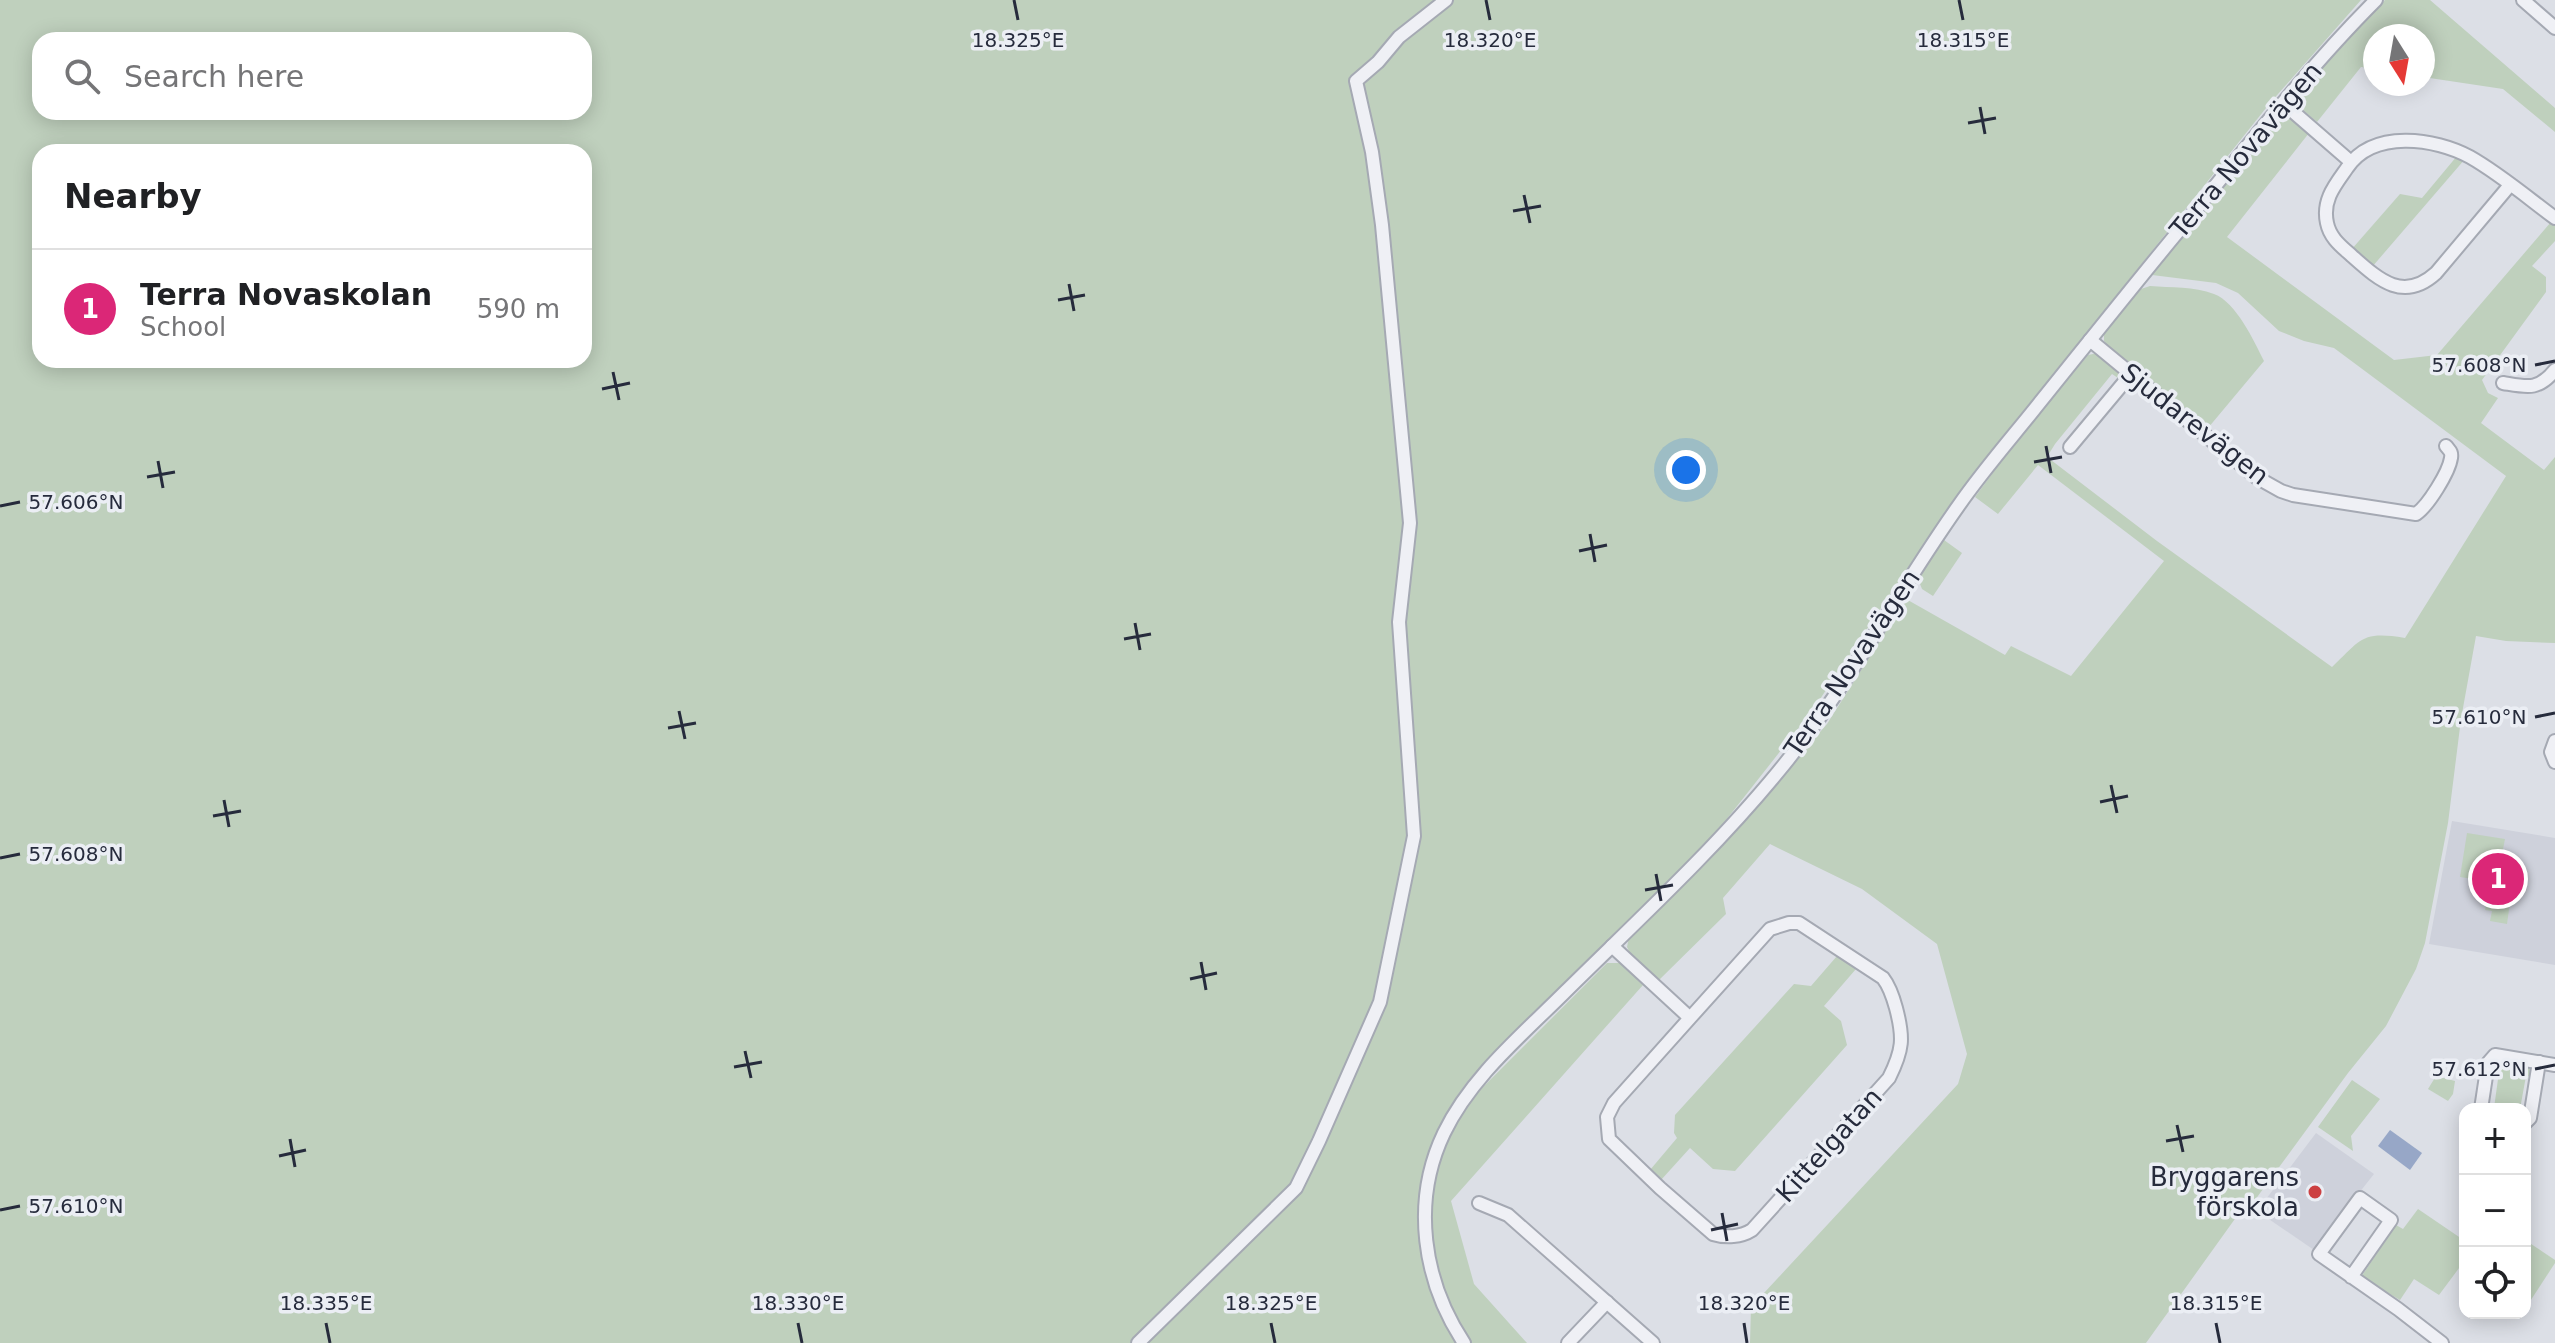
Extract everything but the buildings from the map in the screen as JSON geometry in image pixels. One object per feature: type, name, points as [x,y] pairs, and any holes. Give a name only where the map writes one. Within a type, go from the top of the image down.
[{"type":"street","points":[[1138,1343],[1296,1188],[1368,1031],[1388,972],[1414,836],[1399,622],[1410,523],[1382,225],[1372,152],[1356,81],[1378,62],[1399,37],[1446,0]]},
{"type":"street","name":"Terra Novavägen","points":[[1464,1343],[1434,1286],[1425,1211],[1433,1157],[1466,1095],[1501,1056],[1716,844],[1781,769],[1819,718],[1959,505],[2283,103],[2376,0]]},
{"type":"street","points":[[2527,1],[2555,28]]},
{"type":"street","points":[[2283,103],[2351,162]]},
{"type":"street","points":[[2510,185],[2430,279],[2415,286],[2394,286],[2378,279],[2335,241],[2329,231],[2325,211],[2327,199],[2351,162],[2383,143],[2407,140],[2457,151],[2472,158],[2510,185],[2555,218]]},
{"type":"street","name":"Sjudarevägen","points":[[2090,340],[2256,477],[2281,491],[2305,498],[2416,514],[2427,504],[2446,471],[2451,458],[2446,446]]},
{"type":"street","points":[[2503,383],[2536,386],[2555,370]]},
{"type":"street","points":[[2070,447],[2131,374]]},
{"type":"street","points":[[2555,741],[2551,752],[2555,762]]},
{"type":"street","name":"Kittelgatan","points":[[1799,923],[1883,978],[1891,991],[1902,1031],[1898,1059],[1889,1078],[1746,1234],[1722,1237],[1713,1234],[1609,1139],[1607,1117],[1614,1103],[1690,1018],[1770,929],[1799,923]]},
{"type":"street","points":[[1612,946],[1690,1018]]},
{"type":"street","points":[[2482,1103],[2488,1063],[2495,1055],[2555,1065]]},
{"type":"street","points":[[2531,1112],[2539,1062]]},
{"type":"street","points":[[2351,1277],[2391,1220],[2360,1198],[2319,1254],[2442,1343]]},
{"type":"street","points":[[1479,1203],[1508,1215],[1653,1343]]},
{"type":"street","points":[[1568,1343],[1607,1302]]},
{"type":"shaded area","points":[[2452,821],[2555,838],[2555,965],[2429,944]]},
{"type":"shaded area","name":"Bryggarens förskola","points":[[2316,1133],[2374,1174],[2314,1250],[2257,1211]]},
{"type":"green space","points":[[0,0],[2361,0],[2270,103],[1952,502],[1812,711],[1711,839],[1490,1057],[1462,1089],[1444,1118],[1431,1149],[1419,1215],[1427,1282],[1439,1313],[1456,1343],[0,1343]]},
{"type":"green space","points":[[2385,0],[2430,0],[2555,108],[2555,132],[2503,89],[2435,79],[2435,24],[2363,24],[2363,67],[2317,122],[2298,106],[2297,94],[2350,33]]},
{"type":"green space","points":[[2289,116],[2309,133],[2227,237],[2394,360],[2437,355],[2551,222],[2555,225],[2555,241],[2532,266],[2546,277],[2546,292],[2482,380],[2488,393],[2498,398],[2481,423],[2544,470],[2555,457],[2555,643],[2476,636],[2461,719],[2448,823],[2425,943],[2416,969],[2386,1026],[2255,1200],[2237,1216],[2146,1343],[1750,1343],[1751,1307],[1958,1084],[1967,1054],[1937,944],[1862,889],[1770,844],[1723,898],[1726,914],[1658,981],[1632,957],[1627,947],[1629,937],[1730,836],[1827,724],[1906,599],[2005,655],[2011,646],[2071,676],[2164,561],[2038,465],[1998,514],[1975,497],[2014,444],[2088,355],[2098,353],[2121,374],[2118,378],[2112,374],[2047,457],[2332,667],[2363,639],[2379,636],[2405,638],[2506,476],[2334,348],[2279,331],[2238,293],[2216,283],[2152,275],[2278,118]]},
{"type":"green space","points":[[2457,156],[2465,159],[2372,267],[2351,250],[2400,194],[2422,198]]},
{"type":"green space","points":[[2150,286],[2199,290],[2222,298],[2244,323],[2264,361],[2208,428],[2113,352],[2104,341],[2104,332],[2141,289]]},
{"type":"green space","points":[[1944,540],[1962,553],[1933,596],[1922,589],[1918,579]]},
{"type":"green space","points":[[2467,833],[2505,839],[2501,859],[2489,857],[2485,881],[2460,877]]},
{"type":"green space","points":[[2488,892],[2511,895],[2507,924],[2490,921],[2492,911],[2485,910]]},
{"type":"green space","points":[[1837,956],[1856,969],[1824,1006],[1841,1021],[1847,1045],[1735,1171],[1713,1169],[1690,1148],[1661,1180],[1650,1170],[1677,1138],[1674,1133],[1675,1115],[1794,984],[1811,986]]},
{"type":"green space","points":[[1607,963],[1621,963],[1643,985],[1451,1201],[1474,1284],[1527,1343],[1467,1343],[1441,1289],[1434,1252],[1433,1193],[1440,1158],[1458,1122],[1481,1089]]},
{"type":"green space","points":[[2500,1061],[2532,1067],[2534,1077],[2526,1076],[2521,1103],[2495,1103],[2499,1072],[2492,1070]]},
{"type":"green space","points":[[2436,1076],[2455,1081],[2453,1094],[2448,1101],[2428,1089]]},
{"type":"green space","points":[[2352,1080],[2380,1099],[2351,1136],[2353,1151],[2318,1127]]},
{"type":"green space","points":[[2418,1209],[2459,1237],[2459,1268],[2439,1295],[2414,1279],[2400,1300],[2361,1277],[2396,1225],[2403,1229]]},
{"type":"green space","points":[[2531,1244],[2555,1263],[2531,1300]]},
{"type":"water","points":[[2390,1130],[2422,1153],[2410,1170],[2378,1146]]},
{"type":"place","name":"Terra Novaskolan","points":[[2498,879]]},
{"type":"place","name":"Bryggarens förskola","points":[[2315,1192]]}]
